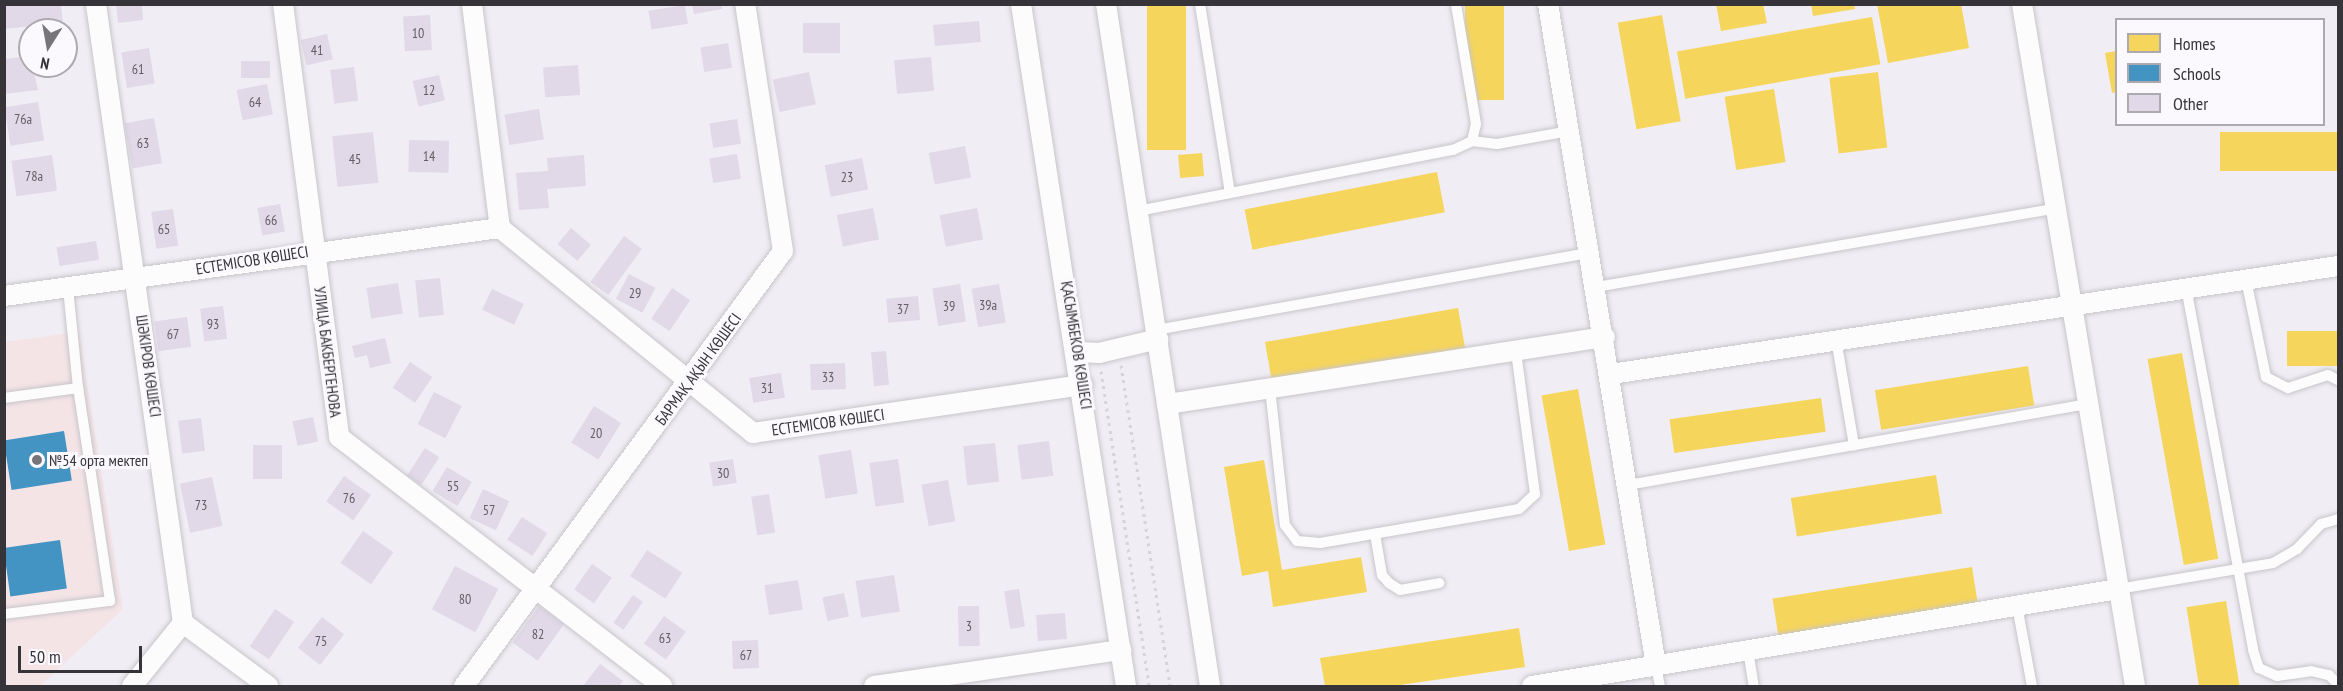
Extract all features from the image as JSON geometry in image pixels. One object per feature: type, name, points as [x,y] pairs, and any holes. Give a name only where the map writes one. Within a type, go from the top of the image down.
[{"type":"street","name":"ШӘКІРОВ КӨШЕСІ","points":[[96,4],[183,623]]},
{"type":"street","name":"УЛИЦА БАКБЕРГЕНОВА","points":[[283,4],[339,437],[662,687]]},
{"type":"street","points":[[472,4],[500,228]]},
{"type":"street","name":"БАРМАҚ АҚЫН КӨШЕСІ","points":[[464,687],[783,251],[745,4]]},
{"type":"street","name":"ҚАСЫМБЕКОВ КӨШЕСІ","points":[[1021,4],[1079,352],[1126,687]]},
{"type":"street","points":[[1106,4],[1210,687]]},
{"type":"street","points":[[1548,4],[1605,337],[1656,666]]},
{"type":"street","points":[[2022,4],[2069,303],[2135,687]]},
{"type":"street","name":"ЕСТЕМІСОВ КӨШЕСІ","points":[[4,296],[315,250],[500,228],[687,385],[753,434],[1083,385]]},
{"type":"street","points":[[1611,374],[2069,303],[2338,266]]},
{"type":"street","points":[[1079,352],[1099,353],[1157,334]]},
{"type":"street","points":[[1167,404],[1605,337]]},
{"type":"street","points":[[1532,687],[1570,683],[1748,650],[2118,589]]},
{"type":"street","points":[[132,687],[183,623],[268,687]]},
{"type":"street","points":[[874,687],[1121,650]]},
{"type":"lane","points":[[1200,4],[1230,193]]},
{"type":"lane","points":[[1456,4],[1476,124],[1472,141]]},
{"type":"lane","points":[[1138,211],[1453,150],[1472,141],[1497,144],[1569,131]]},
{"type":"lane","points":[[1596,287],[2054,209]]},
{"type":"lane","points":[[1157,334],[1590,253]]},
{"type":"lane","points":[[2246,279],[2266,377],[2288,388],[2328,375],[2338,380]]},
{"type":"lane","points":[[4,614],[110,601],[78,388],[68,287]]},
{"type":"lane","points":[[2186,287],[2238,569],[2259,668],[2277,676],[2330,675],[2338,684]]},
{"type":"lane","points":[[1836,339],[1854,445]]},
{"type":"lane","points":[[1270,388],[1285,525],[1297,541],[1320,543],[1519,509],[1535,494],[1516,351]]},
{"type":"lane","points":[[4,398],[78,388]]},
{"type":"lane","points":[[1628,485],[2086,404]]},
{"type":"lane","points":[[2118,589],[2273,563],[2297,549],[2321,524],[2338,519]]},
{"type":"lane","points":[[1375,534],[1382,575],[1389,583],[1400,590],[1439,583]]},
{"type":"lane","points":[[2017,606],[2032,687]]},
{"type":"lane","points":[[1748,650],[1754,687]]},
{"type":"lane","points":[[1656,666],[1660,687]]},
{"type":"path","points":[[1119,348],[1170,687]]},
{"type":"path","points":[[1099,353],[1149,687]]},
{"type":"shaded area","points":[[79,332],[123,609],[40,686],[5,686],[4,342]]},
{"type":"building: Homes","points":[[1465,4],[1504,4],[1504,100],[1465,100]]},
{"type":"building: Homes","points":[[1716,4],[1763,4],[1767,23],[1721,31]]},
{"type":"building: Homes","points":[[1811,4],[1854,4],[1855,9],[1813,16]]},
{"type":"building: Homes","points":[[1877,4],[1961,4],[1969,48],[1888,63]]},
{"type":"building: Homes","points":[[1147,5],[1186,5],[1186,150],[1147,150]]},
{"type":"building: Homes","points":[[1662,15],[1681,121],[1636,129],[1618,23]]},
{"type":"building: Homes","points":[[1872,17],[1880,64],[1685,99],[1677,51]]},
{"type":"building: Homes","points":[[2115,51],[2115,92],[2112,93],[2105,53]]},
{"type":"building: Homes","points":[[1878,72],[1887,147],[1839,153],[1829,78]]},
{"type":"building: Homes","points":[[1774,89],[1786,162],[1736,170],[1725,97]]},
{"type":"building: Homes","points":[[2220,132],[2338,132],[2338,171],[2220,171]]},
{"type":"building: Homes","points":[[1202,153],[1204,176],[1180,178],[1178,155]]},
{"type":"building: Homes","points":[[1437,172],[1445,212],[1252,250],[1245,209]]},
{"type":"building: Homes","points":[[1458,308],[1465,347],[1272,381],[1265,342]]},
{"type":"building: Homes","points":[[2287,331],[2338,331],[2338,366],[2287,366]]},
{"type":"building: Homes","points":[[2182,353],[2218,559],[2184,565],[2148,359]]},
{"type":"building: Homes","points":[[2028,366],[2034,406],[1881,430],[1875,390]]},
{"type":"building: Homes","points":[[1578,389],[1605,545],[1569,551],[1542,395]]},
{"type":"building: Homes","points":[[1821,398],[1826,432],[1674,453],[1669,419]]},
{"type":"building: Homes","points":[[1264,460],[1282,570],[1361,557],[1367,592],[1273,607],[1268,571],[1242,576],[1224,467]]},
{"type":"building: Homes","points":[[1936,475],[1942,514],[1797,537],[1791,498]]},
{"type":"building: Homes","points":[[1972,567],[1978,606],[1779,637],[1772,599]]},
{"type":"building: Homes","points":[[2226,601],[2239,686],[2199,686],[2186,607]]},
{"type":"building: Homes","points":[[1519,628],[1525,667],[1393,686],[1325,686],[1320,658]]},
{"type":"building: Schools","name":"№54 орта мектеп","points":[[64,431],[72,480],[12,490],[4,441]]},
{"type":"building: Schools","points":[[60,540],[67,589],[10,596],[4,548]]},
{"type":"building: Other","points":[[4,4],[61,4],[62,18],[18,18],[18,28],[4,29]]},
{"type":"building: Other","points":[[116,4],[142,4],[143,20],[118,23]]},
{"type":"building: Other","points":[[692,4],[721,4],[722,9],[694,14]]},
{"type":"building: Other","points":[[685,5],[688,24],[651,30],[648,11]]},
{"type":"building: Other","points":[[430,15],[432,50],[405,51],[403,16]]},
{"type":"building: Other","points":[[979,21],[981,42],[935,46],[933,25]]},
{"type":"building: Other","points":[[803,23],[840,23],[840,53],[803,53]]},
{"type":"building: Other","points":[[327,34],[333,59],[307,65],[301,40]]},
{"type":"building: Other","points":[[728,43],[732,68],[704,72],[700,47]]},
{"type":"building: Other","points":[[149,48],[155,84],[127,88],[121,52]]},
{"type":"building: Other","points":[[18,57],[18,78],[35,78],[38,90],[4,94],[4,59]]},
{"type":"building: Other","points":[[931,57],[934,91],[897,94],[894,60]]},
{"type":"building: Other","points":[[241,61],[270,61],[270,78],[241,78]]},
{"type":"building: Other","points":[[578,65],[580,95],[545,97],[543,67]]},
{"type":"building: Other","points":[[354,67],[358,101],[334,104],[330,70]]},
{"type":"building: Other","points":[[809,72],[816,104],[780,112],[773,80]]},
{"type":"building: Other","points":[[439,75],[445,100],[419,106],[413,81]]},
{"type":"building: Other","points":[[267,84],[273,114],[242,120],[237,90]]},
{"type":"building: Other","points":[[38,102],[44,141],[11,146],[4,107]]},
{"type":"building: Other","points":[[539,109],[544,140],[509,145],[504,114]]},
{"type":"building: Other","points":[[154,118],[162,163],[132,169],[124,123]]},
{"type":"building: Other","points":[[737,119],[741,144],[713,148],[709,123]]},
{"type":"building: Other","points":[[373,132],[378,183],[338,187],[332,136]]},
{"type":"building: Other","points":[[409,140],[449,141],[448,173],[408,172]]},
{"type":"building: Other","points":[[965,146],[971,177],[935,184],[929,153]]},
{"type":"building: Other","points":[[737,154],[741,179],[713,183],[709,158]]},
{"type":"building: Other","points":[[52,155],[57,191],[16,196],[11,161]]},
{"type":"building: Other","points":[[584,155],[586,186],[547,189],[549,208],[519,210],[516,173],[548,171],[547,158]]},
{"type":"building: Other","points":[[862,158],[868,189],[831,197],[825,165]]},
{"type":"building: Other","points":[[280,204],[285,232],[262,236],[257,208]]},
{"type":"building: Other","points":[[873,208],[879,239],[843,246],[837,215]]},
{"type":"building: Other","points":[[977,208],[983,239],[946,247],[940,215]]},
{"type":"building: Other","points":[[173,209],[178,246],[156,249],[151,212]]},
{"type":"building: Other","points":[[571,228],[591,245],[577,261],[558,244]]},
{"type":"building: Other","points":[[624,236],[642,249],[608,295],[590,282]]},
{"type":"building: Other","points":[[96,241],[99,260],[59,266],[56,247]]},
{"type":"building: Other","points":[[629,274],[655,288],[642,313],[616,299]]},
{"type":"building: Other","points":[[440,278],[444,315],[419,317],[415,281]]},
{"type":"building: Other","points":[[398,283],[403,314],[371,319],[366,288]]},
{"type":"building: Other","points":[[960,284],[966,322],[938,326],[932,288]]},
{"type":"building: Other","points":[[999,284],[1006,322],[978,327],[971,289]]},
{"type":"building: Other","points":[[672,288],[690,300],[670,331],[651,319]]},
{"type":"building: Other","points":[[492,289],[524,304],[514,325],[482,310]]},
{"type":"building: Other","points":[[918,296],[920,320],[888,323],[886,299]]},
{"type":"building: Other","points":[[223,306],[227,339],[204,342],[200,309]]},
{"type":"building: Other","points":[[187,317],[191,347],[158,351],[154,322]]},
{"type":"building: Other","points":[[385,338],[391,363],[370,368],[367,355],[355,358],[352,346]]},
{"type":"building: Other","points":[[886,351],[889,385],[874,386],[871,352]]},
{"type":"building: Other","points":[[410,362],[432,377],[415,403],[393,388]]},
{"type":"building: Other","points":[[845,363],[846,389],[811,390],[810,364]]},
{"type":"building: Other","points":[[781,373],[785,398],[753,403],[749,378]]},
{"type":"building: Other","points":[[434,392],[462,406],[445,438],[418,424]]},
{"type":"building: Other","points":[[594,406],[621,423],[598,459],[571,442]]},
{"type":"building: Other","points":[[313,417],[318,441],[298,446],[292,421]]},
{"type":"building: Other","points":[[201,418],[205,451],[182,454],[178,421]]},
{"type":"building: Other","points":[[1049,441],[1053,476],[1022,480],[1017,445]]},
{"type":"building: Other","points":[[995,443],[999,482],[967,485],[963,446]]},
{"type":"building: Other","points":[[253,445],[282,445],[282,479],[253,479]]},
{"type":"building: Other","points":[[425,448],[439,457],[421,485],[407,476]]},
{"type":"building: Other","points":[[851,450],[858,493],[825,499],[818,455]]},
{"type":"building: Other","points":[[733,459],[737,483],[713,486],[709,463]]},
{"type":"building: Other","points":[[898,459],[904,503],[875,507],[869,463]]},
{"type":"building: Other","points":[[447,467],[472,482],[457,506],[433,491]]},
{"type":"building: Other","points":[[344,476],[371,495],[353,520],[326,501]]},
{"type":"building: Other","points":[[212,477],[222,526],[190,533],[180,484]]},
{"type":"building: Other","points":[[948,480],[955,521],[929,526],[921,485]]},
{"type":"building: Other","points":[[483,489],[509,501],[496,530],[469,518]]},
{"type":"building: Other","points":[[769,494],[775,533],[757,535],[751,497]]},
{"type":"building: Other","points":[[522,517],[547,533],[532,556],[507,540]]},
{"type":"building: Other","points":[[363,531],[393,552],[371,584],[341,563]]},
{"type":"building: Other","points":[[647,550],[682,573],[665,599],[630,576]]},
{"type":"building: Other","points":[[592,564],[612,578],[594,603],[574,589]]},
{"type":"building: Other","points":[[455,566],[498,589],[475,632],[432,609]]},
{"type":"building: Other","points":[[894,575],[900,612],[861,618],[855,581]]},
{"type":"building: Other","points":[[798,580],[803,610],[769,615],[764,585]]},
{"type":"building: Other","points":[[1019,589],[1025,627],[1010,629],[1004,591]]},
{"type":"building: Other","points":[[844,593],[849,616],[827,621],[822,598]]},
{"type":"building: Other","points":[[633,595],[643,602],[623,630],[613,623]]},
{"type":"building: Other","points":[[539,606],[564,624],[538,661],[513,642]]},
{"type":"building: Other","points":[[958,606],[979,606],[980,646],[959,646]]},
{"type":"building: Other","points":[[275,609],[294,622],[269,659],[250,646]]},
{"type":"building: Other","points":[[1065,613],[1067,639],[1038,641],[1036,615]]},
{"type":"building: Other","points":[[664,616],[686,632],[666,659],[644,644]]},
{"type":"building: Other","points":[[322,617],[344,634],[320,665],[298,648]]},
{"type":"building: Other","points":[[758,640],[759,668],[733,669],[732,641]]},
{"type":"building: Other","points":[[600,664],[623,681],[619,686],[583,686]]},
{"type":"place","name":"№54 орта мектеп","points":[[37,460]]}]
